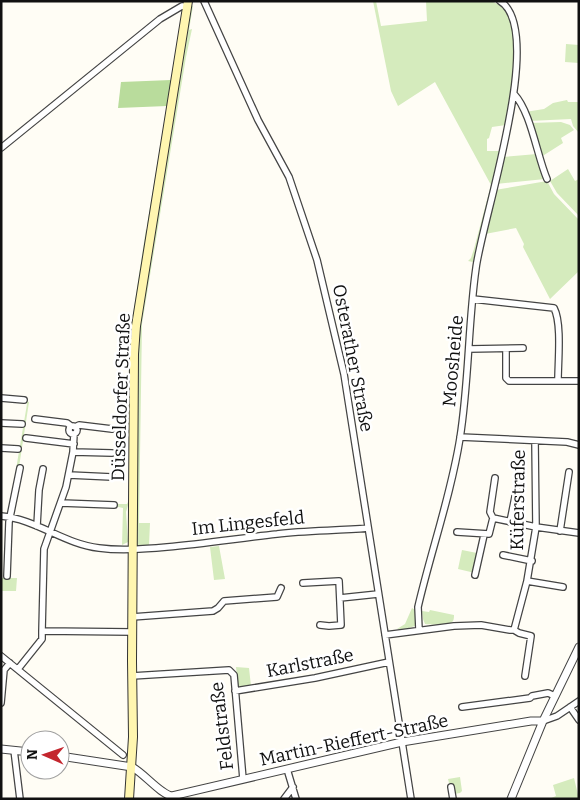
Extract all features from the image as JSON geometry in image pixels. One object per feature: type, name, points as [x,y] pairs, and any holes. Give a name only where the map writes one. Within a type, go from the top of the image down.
[{"type":"main road","name":"Düsseldorfer Straße","points":[[129,799],[133,728],[132,550],[136,326],[188,4]]},
{"type":"street","name":"Osterather Straße","points":[[204,1],[258,120],[289,177],[314,251],[344,374],[411,799]]},
{"type":"street","name":"Moosheide","points":[[419,630],[418,607],[453,475],[460,437],[476,268],[514,94],[517,63],[517,31],[511,12],[500,1]]},
{"type":"street","points":[[1,148],[160,19],[188,4]]},
{"type":"street","points":[[514,94],[519,100],[526,116],[547,179]]},
{"type":"street","points":[[473,299],[552,307],[555,310],[557,326],[558,380]]},
{"type":"street","points":[[469,349],[523,348]]},
{"type":"street","points":[[506,349],[506,378],[508,380],[579,381]]},
{"type":"street","points":[[1,398],[24,400]]},
{"type":"street","points":[[35,418],[67,423],[73,427]]},
{"type":"street","points":[[1,423],[22,424]]},
{"type":"street","points":[[18,669],[42,639],[44,549],[69,475],[74,434],[69,432],[69,428],[79,425],[112,430]]},
{"type":"street","points":[[460,437],[579,444]]},
{"type":"street","points":[[26,438],[74,444]]},
{"type":"street","name":"Küferstraße","points":[[514,630],[532,561],[536,527],[535,441]]},
{"type":"street","points":[[1,448],[18,449]]},
{"type":"street","points":[[73,452],[112,453]]},
{"type":"street","points":[[7,576],[9,522],[20,468]]},
{"type":"street","points":[[37,526],[39,490],[43,469]]},
{"type":"street","points":[[560,531],[569,472]]},
{"type":"street","points":[[69,475],[112,477]]},
{"type":"street","points":[[457,532],[489,534],[493,518],[490,512],[496,478]]},
{"type":"street","points":[[510,522],[518,482]]},
{"type":"street","points":[[61,503],[114,505]]},
{"type":"street","name":"Im Lingesfeld","points":[[1,516],[37,526],[79,544],[98,548],[132,550],[216,543],[280,533],[368,528]]},
{"type":"street","points":[[493,518],[579,533]]},
{"type":"street","points":[[475,575],[484,535]]},
{"type":"street","name":"Küferstraße","points":[[503,555],[532,561]]},
{"type":"street","points":[[303,583],[339,581],[341,625],[320,625]]},
{"type":"street","points":[[527,581],[563,587]]},
{"type":"street","points":[[132,617],[213,612],[224,600],[277,597],[281,588]]},
{"type":"street","points":[[340,598],[378,594]]},
{"type":"street","points":[[385,635],[454,626],[482,626],[514,630],[520,634],[531,636],[525,676]]},
{"type":"street","points":[[42,631],[132,632]]},
{"type":"street","points":[[511,799],[543,721],[579,647]]},
{"type":"street","points":[[1,656],[123,755]]},
{"type":"street","name":"Karlstraße","points":[[236,691],[315,678],[389,662]]},
{"type":"street","points":[[1,703],[4,670],[10,663]]},
{"type":"street","name":"Feldstraße","points":[[132,676],[229,670],[234,675],[243,779]]},
{"type":"street","points":[[462,707],[530,698],[546,694],[555,696]]},
{"type":"street","points":[[543,721],[555,718],[579,701]]},
{"type":"street","points":[[570,707],[579,720]]},
{"type":"street","name":"Martin-Rieffert-Straße","points":[[174,797],[287,768],[402,742],[531,721],[543,721]]},
{"type":"street","points":[[1,749],[20,751]]},
{"type":"street","points":[[14,750],[20,799]]},
{"type":"street","points":[[70,758],[132,767],[141,772],[167,795],[174,797]]},
{"type":"street","points":[[287,768],[296,799]]},
{"type":"street","points":[[284,799],[293,787]]},
{"type":"street","points":[[451,787],[453,799]]},
{"type":"green space","points":[[373,1],[376,1],[381,26],[427,21],[426,1],[493,2],[504,10],[511,23],[515,39],[514,77],[506,125],[492,127],[487,139],[487,151],[500,151],[473,262],[468,261],[474,249],[491,185],[435,82],[398,106],[391,91]]},
{"type":"green space","points":[[190,4],[193,6],[189,30],[192,29],[142,324],[139,523],[150,523],[149,545],[136,545],[138,331]]},
{"type":"green space","points":[[183,9],[161,22],[1,151],[161,20]]},
{"type":"green space","points":[[180,26],[149,224],[147,225]]},
{"type":"green space","points":[[566,44],[579,45],[579,63],[565,62]]},
{"type":"green space","points":[[171,80],[167,106],[118,108],[121,82]]},
{"type":"green space","points":[[567,100],[568,102],[579,102],[579,133],[573,126],[571,119],[529,121],[525,112],[544,109],[553,103]]},
{"type":"green space","points":[[561,122],[570,125],[574,130],[561,138],[563,143],[541,157],[530,123]]},
{"type":"green space","points":[[537,154],[545,179],[496,184],[503,157]]},
{"type":"green space","points":[[568,169],[575,181],[579,179],[579,216],[557,193],[550,181]]},
{"type":"green space","points":[[547,181],[554,194],[579,220],[579,271],[550,299],[523,247],[524,244],[516,228],[485,234],[495,190]]},
{"type":"green space","points":[[146,229],[148,231],[135,312],[129,502],[126,512],[128,542],[122,545],[123,508],[114,506],[114,504],[127,504],[129,500],[131,327]]},
{"type":"green space","points":[[26,401],[29,402],[19,467],[9,511],[27,404]]},
{"type":"green space","points":[[219,546],[225,579],[214,580],[210,547]]},
{"type":"green space","points":[[462,550],[477,553],[475,573],[458,569]]},
{"type":"green space","points":[[1,578],[17,578],[16,591],[1,591]]},
{"type":"green space","points":[[412,608],[415,610],[415,626],[402,630],[397,629],[405,624]]},
{"type":"green space","points":[[430,610],[454,615],[453,620],[451,623],[446,624],[425,624],[422,611],[429,612]]},
{"type":"green space","points":[[236,667],[249,668],[251,686],[240,687],[238,685]]},
{"type":"green space","points":[[460,777],[462,791],[454,794],[448,779]]},
{"type":"green space","points":[[574,778],[579,799],[549,799],[556,796],[553,785]]}]
